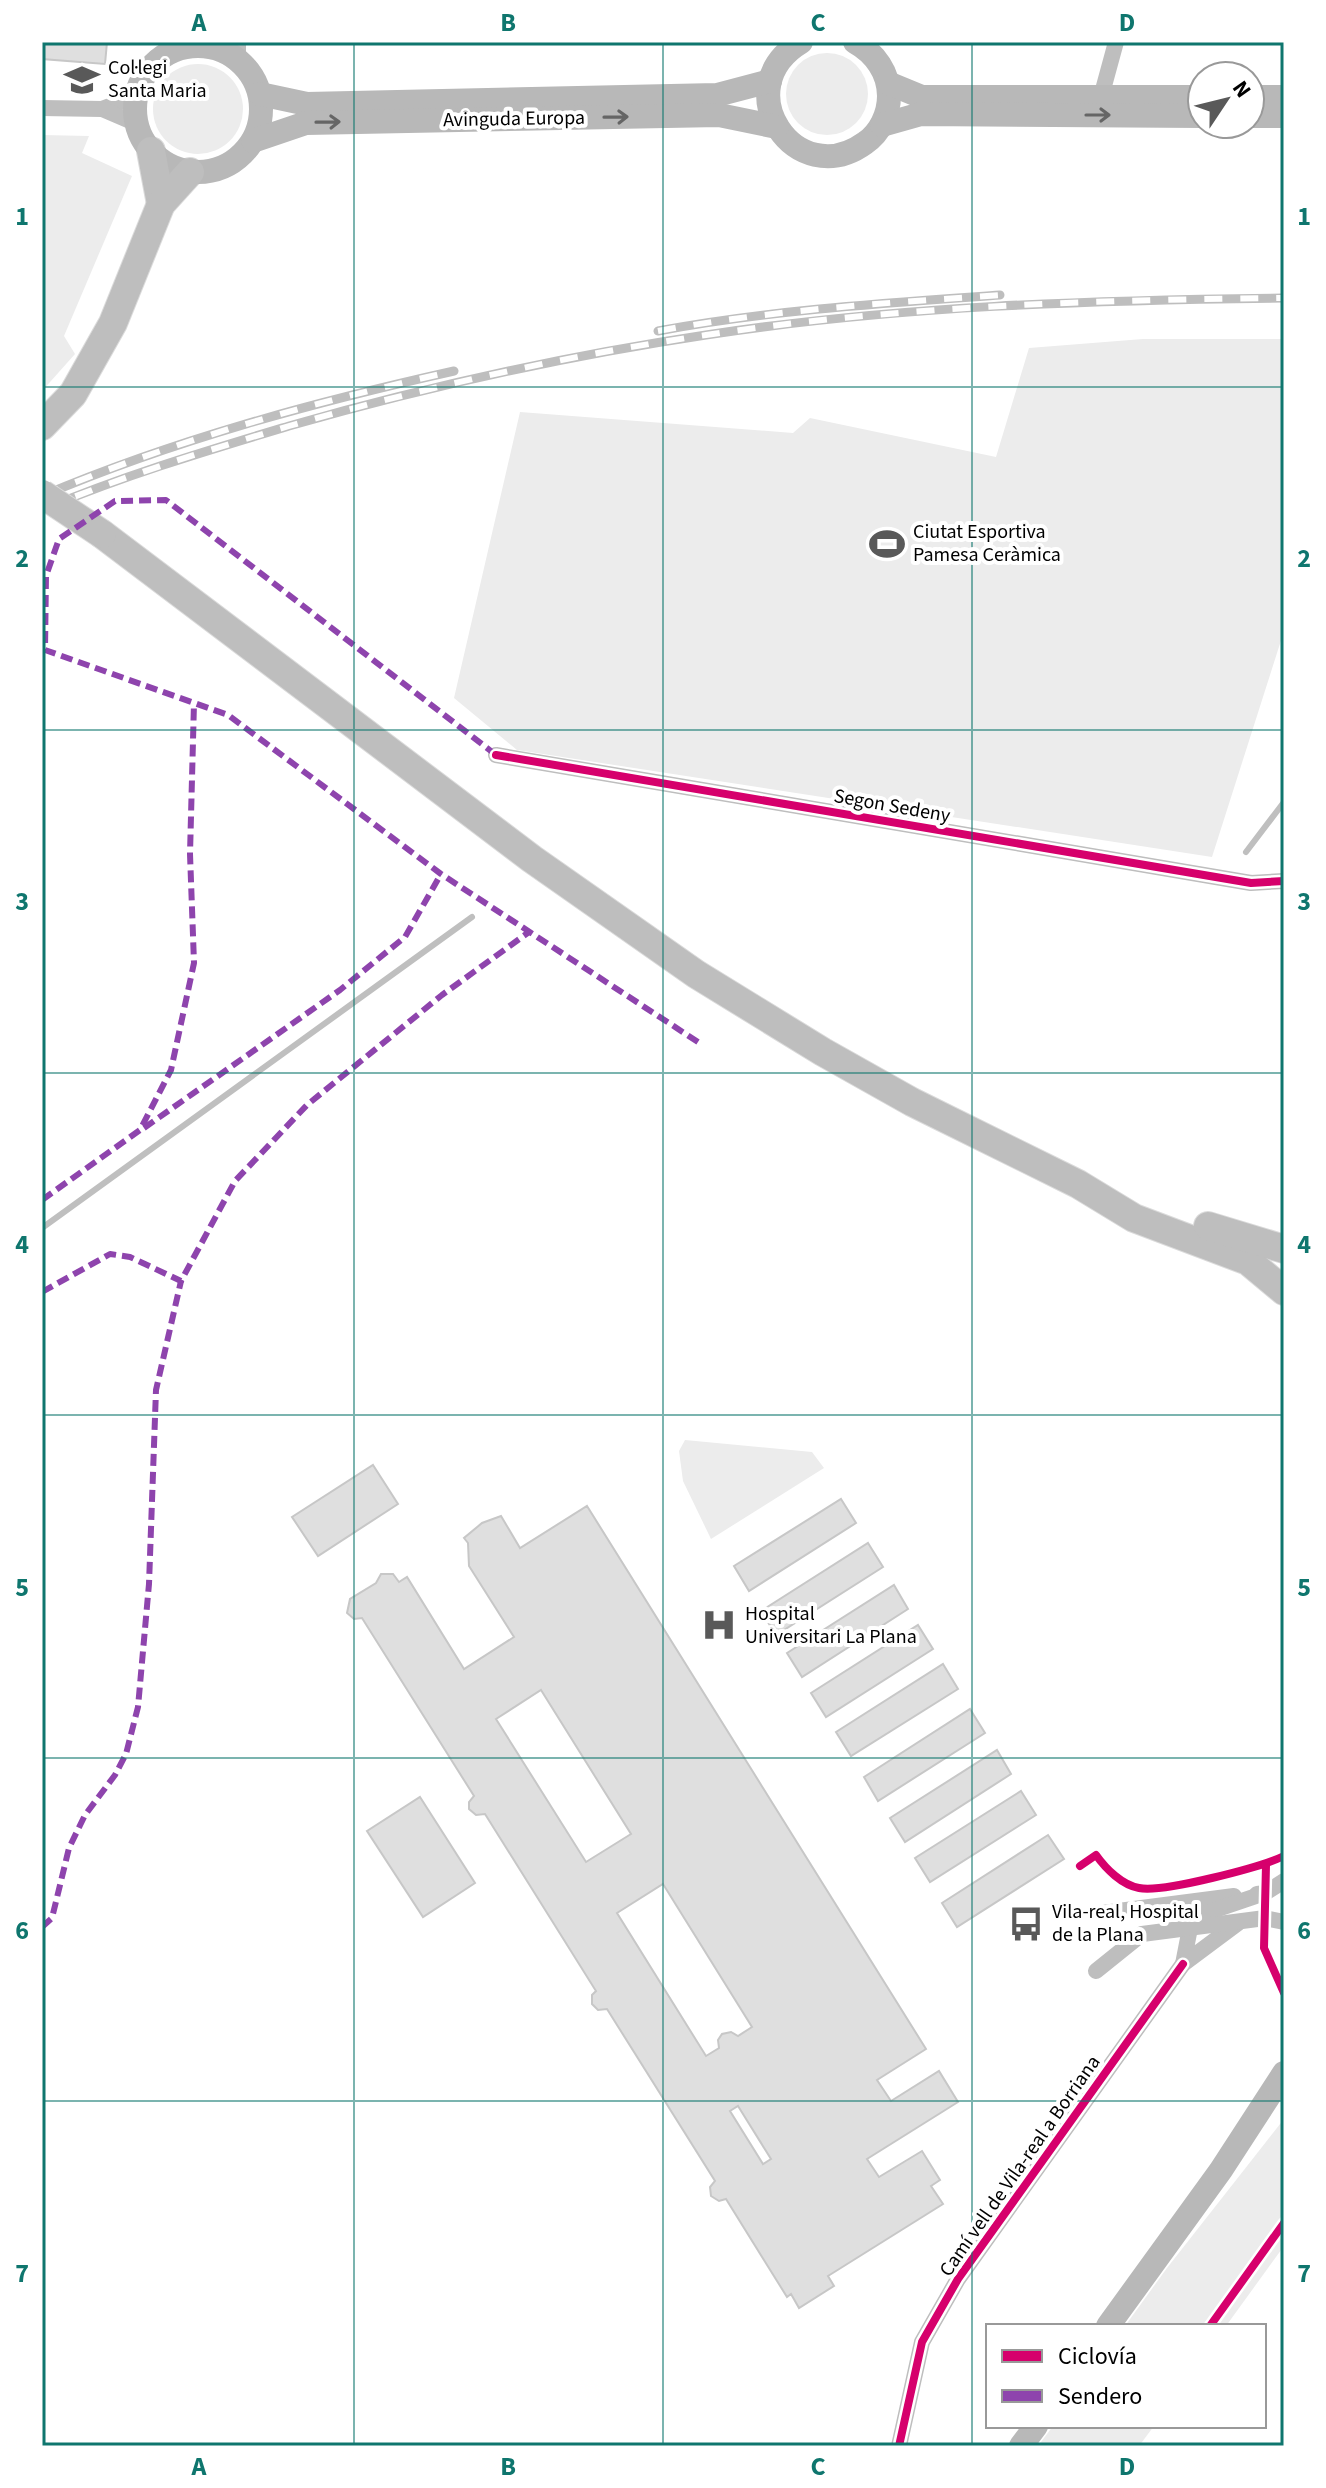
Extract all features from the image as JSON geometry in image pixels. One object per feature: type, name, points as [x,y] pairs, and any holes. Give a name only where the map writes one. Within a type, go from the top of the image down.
[{"type":"highway","points":[[151,151],[161,204]]},
{"type":"highway","points":[[42,426],[73,394],[113,323],[161,204],[190,172]]},
{"type":"highway","points":[[42,494],[102,534],[532,859],[696,974],[912,1102],[1078,1184],[1134,1218],[1248,1261],[1284,1291]]},
{"type":"highway","points":[[1078,1184],[1284,1249]]},
{"type":"main road","points":[[801,42],[777,63],[770,81],[770,113],[789,141],[804,151],[821,156],[839,156],[864,145],[882,125],[887,112],[888,83],[882,68],[872,54],[855,42]]},
{"type":"main road","points":[[197,44],[238,51],[260,94],[262,110],[253,141],[241,156],[209,172],[175,168],[151,151],[137,124],[136,96],[143,76],[157,60],[175,49],[197,44]]},
{"type":"main road","name":"Avinguda Europa","points":[[260,94],[307,104],[717,95],[770,81]]},
{"type":"main road","points":[[888,83],[922,97],[1186,97]]},
{"type":"main road","points":[[882,125],[921,114],[1186,116]]},
{"type":"main road","name":"Avinguda Europa","points":[[253,141],[306,123],[719,115],[777,127]]},
{"type":"main road","points":[[1109,2324],[1221,2170],[1284,2073]]},
{"type":"main road","points":[[1221,2170],[1284,2104]]},
{"type":"main road","points":[[1021,2446],[1034,2428]]},
{"type":"street","points":[[1101,97],[1116,42]]},
{"type":"street","points":[[42,108],[102,109],[136,96]]},
{"type":"street","points":[[102,109],[137,124]]},
{"type":"street","name":"Segon Sedeny","points":[[496,755],[1251,883],[1284,881]]},
{"type":"street","points":[[1183,1964],[1190,1928],[1206,1913],[1265,1893],[1284,1881]]},
{"type":"street","points":[[1103,1913],[1265,1893]]},
{"type":"street","points":[[1096,1971],[1142,1934],[1265,1918],[1284,1922]]},
{"type":"street","points":[[1183,1964],[1240,1921]]},
{"type":"street","name":"Camí vell de Vila-real a Borriana","points":[[899,2446],[922,2342],[958,2279],[1183,1964]]},
{"type":"shaded area","points":[[819,53],[835,53],[850,60],[861,71],[868,94],[865,110],[856,123],[835,135],[819,135],[804,128],[793,117],[786,102],[786,86],[793,71],[804,60]]},
{"type":"shaded area","points":[[198,64],[215,68],[230,77],[239,92],[243,109],[239,126],[230,141],[215,150],[198,154],[181,150],[166,141],[157,126],[153,109],[157,92],[166,77],[181,68]]},
{"type":"shaded area","points":[[42,135],[89,136],[82,153],[132,176],[64,336],[75,354],[42,391]]},
{"type":"shaded area","name":"Ciutat Esportiva Pamesa Ceràmica","points":[[1143,339],[1284,339],[1284,631],[1212,857],[517,750],[454,698],[520,412],[793,433],[810,418],[996,457],[1029,348]]},
{"type":"shaded area","points":[[685,1440],[812,1452],[824,1468],[711,1539],[683,1481],[679,1451]]},
{"type":"shaded area","points":[[1284,2119],[1284,2246],[1227,2324],[1126,2324]]},
{"type":"shaded area","points":[[1052,2428],[1152,2428],[1139,2446],[1038,2446]]},
{"type":"building","points":[[42,42],[107,42],[105,64],[42,59]]},
{"type":"building","points":[[373,1465],[398,1504],[318,1556],[292,1517]]},
{"type":"building","points":[[841,1499],[856,1523],[749,1591],[734,1566]]},
{"type":"building","points":[[587,1506],[926,2049],[877,2080],[891,2101],[939,2071],[958,2102],[867,2159],[879,2177],[922,2151],[940,2180],[931,2186],[943,2204],[828,2276],[834,2286],[799,2308],[791,2294],[787,2297],[726,2199],[719,2201],[711,2196],[710,2187],[715,2181],[607,2009],[598,2010],[592,2004],[592,1995],[596,1991],[485,1814],[476,1815],[469,1809],[469,1802],[474,1796],[362,1618],[354,1619],[347,1613],[350,1599],[376,1583],[381,1574],[393,1574],[399,1582],[407,1577],[464,1669],[514,1637],[469,1566],[468,1543],[464,1538],[482,1523],[501,1516],[520,1548]],"holes":[[[541,1690],[631,1834],[586,1862],[496,1719]],[[663,1884],[752,2027],[738,2036],[731,2032],[722,2034],[718,2040],[719,2048],[706,2056],[617,1913]],[[738,2106],[771,2159],[763,2164],[730,2111]]]},
{"type":"building","points":[[868,1543],[883,1567],[776,1635],[761,1611]]},
{"type":"building","points":[[894,1585],[908,1609],[802,1677],[787,1653]]},
{"type":"building","points":[[918,1625],[933,1649],[826,1717],[811,1693]]},
{"type":"building","points":[[943,1664],[958,1689],[851,1756],[836,1732]]},
{"type":"building","points":[[970,1709],[985,1733],[878,1801],[864,1777]]},
{"type":"building","points":[[997,1750],[1011,1774],[905,1842],[890,1818]]},
{"type":"building","points":[[1021,1791],[1036,1815],[930,1882],[915,1858]]},
{"type":"building","points":[[420,1797],[475,1883],[423,1917],[367,1831]]},
{"type":"building","points":[[1048,1835],[1064,1859],[957,1927],[942,1903]]},
{"type":"waterway","points":[[1246,852],[1284,802]]},
{"type":"waterway","points":[[42,1228],[472,917]]},
{"type":"railway","points":[[658,331],[786,312],[1000,295]]},
{"type":"railway","points":[[42,510],[164,465],[340,412],[496,374],[653,343],[778,325],[922,311],[1067,303],[1284,298]]},
{"type":"railway","points":[[42,496],[143,457],[245,424],[454,371]]},
{"type":"marked path","points":[[496,755],[166,500],[115,501],[59,539],[46,576],[45,650],[228,715],[441,874],[701,1044]]},
{"type":"marked path","points":[[42,1200],[140,1130],[171,1070],[194,963],[190,854],[194,703]]},
{"type":"marked path","points":[[144,1128],[340,990],[405,937],[441,874]]},
{"type":"marked path","points":[[42,1292],[110,1254],[130,1257],[181,1281],[235,1181],[307,1105],[442,995],[529,932]]},
{"type":"marked path","points":[[42,1927],[52,1918],[69,1848],[85,1815],[115,1775],[126,1754],[138,1707],[149,1584],[156,1390],[181,1281]]},
{"type":"cycle path","points":[[496,755],[1251,883],[1284,881]]},
{"type":"cycle path","points":[[1080,1866],[1096,1855],[1121,1880],[1139,1888],[1151,1889],[1212,1878],[1284,1856]]},
{"type":"cycle path","points":[[1266,1865],[1264,1948],[1284,1993]]},
{"type":"cycle path","points":[[899,2446],[922,2342],[958,2279],[1183,1964]]},
{"type":"cycle path","points":[[1211,2324],[1284,2223]]},
{"type":"place","name":"Col·legi Santa Maria","points":[[82,80]]},
{"type":"place","name":"Ciutat Esportiva Pamesa Ceràmica","points":[[887,544]]},
{"type":"place","name":"Hospital Universitari La Plana","points":[[719,1625]]},
{"type":"place","name":"Vila-real, Hospital de la Plana","points":[[1026,1924]]}]
